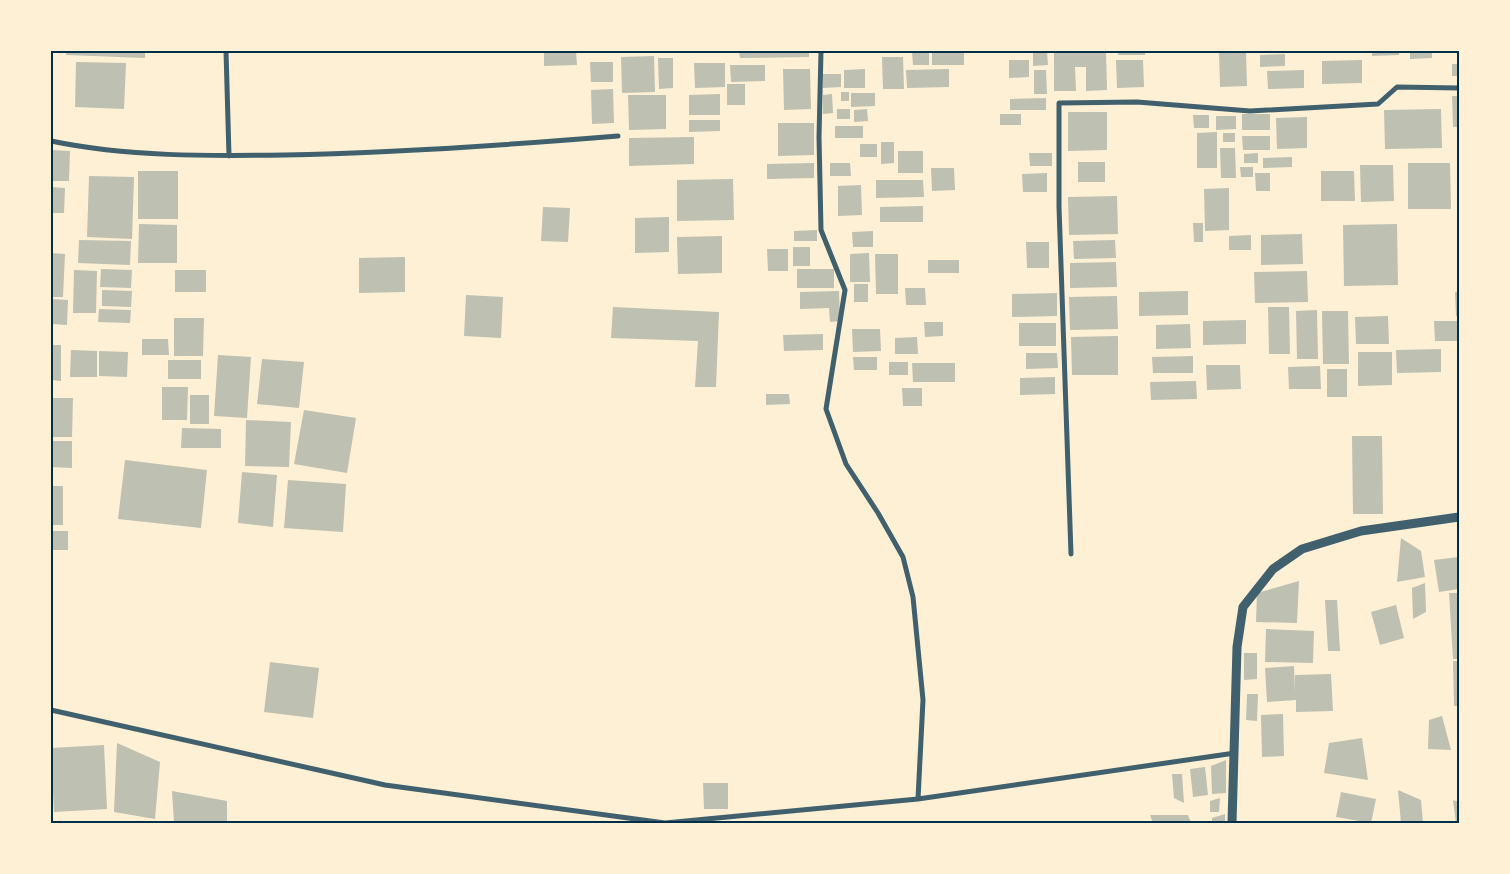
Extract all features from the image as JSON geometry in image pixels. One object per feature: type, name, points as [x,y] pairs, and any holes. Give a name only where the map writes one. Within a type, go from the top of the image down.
[{"type":"street","points":[[226,51],[229,156]]},
{"type":"street","points":[[821,51],[819,137],[821,230],[845,290],[826,409],[846,464],[878,513],[903,557],[913,597],[923,700],[918,799]]},
{"type":"street","points":[[1071,554],[1059,207],[1059,103],[1137,102],[1250,111],[1378,104],[1398,87],[1459,88]]},
{"type":"street","points":[[51,141],[147,153],[229,156],[322,154],[494,146],[618,136]]},
{"type":"street","points":[[1232,823],[1237,647],[1243,606],[1273,569],[1302,549],[1361,531],[1459,517]]},
{"type":"street","points":[[51,710],[385,785],[665,823],[918,799],[1235,753]]},
{"type":"building","points":[[66,51],[145,51],[145,58],[66,55]]},
{"type":"building","points":[[544,51],[576,51],[577,65],[544,66]]},
{"type":"building","points":[[739,51],[809,51],[809,57],[740,58]]},
{"type":"building","points":[[912,51],[929,51],[929,65],[913,65]]},
{"type":"building","points":[[932,51],[964,51],[964,65],[932,65]]},
{"type":"building","points":[[1033,51],[1047,51],[1048,65],[1033,66]]},
{"type":"building","points":[[1054,51],[1106,51],[1107,90],[1086,91],[1086,67],[1075,67],[1076,91],[1054,91]]},
{"type":"building","points":[[1118,51],[1145,51],[1145,55],[1118,55]]},
{"type":"building","points":[[1219,51],[1246,51],[1247,86],[1220,87]]},
{"type":"building","points":[[1372,51],[1399,51],[1399,55],[1372,56]]},
{"type":"building","points":[[1410,51],[1432,51],[1432,58],[1410,59]]},
{"type":"building","points":[[1285,54],[1285,66],[1260,67],[1260,55]]},
{"type":"building","points":[[654,56],[655,92],[622,93],[621,57]]},
{"type":"building","points":[[882,57],[903,57],[904,89],[883,89]]},
{"type":"building","points":[[658,58],[673,58],[673,88],[659,89]]},
{"type":"building","points":[[1009,60],[1029,60],[1029,77],[1009,78]]},
{"type":"building","points":[[1116,60],[1143,60],[1144,87],[1117,88]]},
{"type":"building","points":[[1362,60],[1362,83],[1322,84],[1322,61]]},
{"type":"building","points":[[76,62],[126,63],[124,109],[75,107]]},
{"type":"building","points":[[590,62],[613,62],[613,82],[591,82]]},
{"type":"building","points":[[694,63],[725,63],[725,87],[695,88]]},
{"type":"building","points":[[1452,64],[1459,64],[1459,76],[1452,76]]},
{"type":"building","points":[[730,65],[765,65],[765,81],[731,82]]},
{"type":"building","points":[[783,69],[810,69],[811,109],[784,110]]},
{"type":"building","points":[[865,69],[865,88],[844,88],[844,70]]},
{"type":"building","points":[[949,69],[949,87],[907,88],[906,70]]},
{"type":"building","points":[[1034,70],[1046,70],[1047,94],[1034,94]]},
{"type":"building","points":[[1304,70],[1304,88],[1268,89],[1267,71]]},
{"type":"building","points":[[823,74],[841,74],[841,87],[823,88]]},
{"type":"building","points":[[727,84],[745,84],[745,105],[727,105]]},
{"type":"building","points":[[613,89],[614,123],[592,124],[591,90]]},
{"type":"building","points":[[841,92],[849,92],[849,101],[841,101]]},
{"type":"building","points":[[851,93],[875,93],[875,106],[851,107]]},
{"type":"building","points":[[720,94],[720,115],[689,115],[689,95]]},
{"type":"building","points":[[832,94],[833,113],[823,114],[823,95]]},
{"type":"building","points":[[628,95],[666,95],[666,129],[629,130]]},
{"type":"building","points":[[1452,96],[1459,96],[1459,127],[1453,127]]},
{"type":"building","points":[[1046,98],[1046,110],[1010,110],[1010,99]]},
{"type":"building","points":[[837,109],[850,109],[850,119],[837,119]]},
{"type":"building","points":[[867,109],[868,121],[854,122],[854,110]]},
{"type":"building","points":[[1441,109],[1442,148],[1385,149],[1384,110]]},
{"type":"building","points":[[1068,112],[1107,112],[1107,150],[1068,151]]},
{"type":"building","points":[[1000,114],[1021,114],[1021,125],[1000,125]]},
{"type":"building","points":[[1242,114],[1270,114],[1270,130],[1242,130]]},
{"type":"building","points":[[1193,115],[1209,115],[1209,128],[1194,128]]},
{"type":"building","points":[[1216,116],[1236,116],[1236,129],[1216,130]]},
{"type":"building","points":[[1307,117],[1307,148],[1277,149],[1276,118]]},
{"type":"building","points":[[689,120],[720,120],[720,131],[689,132]]},
{"type":"building","points":[[778,123],[814,123],[814,155],[778,156]]},
{"type":"building","points":[[835,126],[863,126],[863,138],[835,138]]},
{"type":"building","points":[[1217,132],[1217,168],[1197,168],[1197,133]]},
{"type":"building","points":[[1223,133],[1235,133],[1235,142],[1223,142]]},
{"type":"building","points":[[1242,136],[1270,136],[1270,150],[1243,150]]},
{"type":"building","points":[[694,137],[694,164],[629,166],[629,138]]},
{"type":"building","points":[[881,142],[894,142],[894,163],[881,164]]},
{"type":"building","points":[[860,144],[877,144],[877,157],[860,157]]},
{"type":"building","points":[[1220,148],[1235,148],[1236,178],[1221,178]]},
{"type":"building","points":[[51,150],[70,151],[69,181],[51,181]]},
{"type":"building","points":[[898,151],[923,151],[923,173],[898,173]]},
{"type":"building","points":[[1029,153],[1052,153],[1052,166],[1030,166]]},
{"type":"building","points":[[1258,153],[1258,163],[1244,163],[1244,154]]},
{"type":"building","points":[[1292,157],[1292,167],[1263,168],[1263,158]]},
{"type":"building","points":[[1078,162],[1105,162],[1105,182],[1078,182]]},
{"type":"building","points":[[814,163],[814,178],[767,179],[767,164]]},
{"type":"building","points":[[830,163],[850,163],[851,176],[830,176]]},
{"type":"building","points":[[1408,163],[1450,163],[1451,209],[1408,209]]},
{"type":"building","points":[[1360,165],[1393,165],[1394,201],[1361,202]]},
{"type":"building","points":[[1240,167],[1253,167],[1253,177],[1241,177]]},
{"type":"building","points":[[931,168],[954,168],[955,190],[932,191]]},
{"type":"building","points":[[138,171],[178,171],[178,219],[138,219]]},
{"type":"building","points":[[1321,171],[1354,171],[1355,201],[1321,201]]},
{"type":"building","points":[[1047,173],[1047,192],[1023,192],[1022,174]]},
{"type":"building","points":[[1255,173],[1270,173],[1270,191],[1256,191]]},
{"type":"building","points":[[89,176],[134,177],[132,239],[87,237]]},
{"type":"building","points":[[733,179],[734,220],[677,221],[677,180]]},
{"type":"building","points":[[876,180],[923,180],[924,197],[876,198]]},
{"type":"building","points":[[861,185],[862,215],[838,216],[838,186]]},
{"type":"building","points":[[51,187],[65,188],[64,213],[51,213]]},
{"type":"building","points":[[1229,188],[1229,230],[1205,231],[1204,189]]},
{"type":"building","points":[[1117,196],[1118,234],[1069,235],[1068,197]]},
{"type":"building","points":[[923,206],[923,222],[880,222],[880,207]]},
{"type":"building","points":[[543,207],[570,208],[568,242],[541,241]]},
{"type":"building","points":[[669,217],[669,252],[635,253],[635,218]]},
{"type":"building","points":[[1193,223],[1203,223],[1203,242],[1194,242]]},
{"type":"building","points":[[139,224],[177,225],[177,263],[138,263]]},
{"type":"building","points":[[1397,224],[1398,285],[1344,286],[1343,225]]},
{"type":"building","points":[[817,230],[817,241],[794,241],[794,231]]},
{"type":"building","points":[[873,231],[873,247],[853,247],[852,232]]},
{"type":"building","points":[[1302,234],[1303,264],[1261,265],[1261,235]]},
{"type":"building","points":[[1251,235],[1251,250],[1229,250],[1229,236]]},
{"type":"building","points":[[722,236],[722,273],[678,274],[677,237]]},
{"type":"building","points":[[79,240],[131,241],[130,265],[78,263]]},
{"type":"building","points":[[1115,240],[1116,258],[1074,259],[1073,241]]},
{"type":"building","points":[[1026,242],[1049,242],[1049,268],[1027,268]]},
{"type":"building","points":[[793,247],[810,247],[810,266],[793,266]]},
{"type":"building","points":[[767,249],[788,249],[788,271],[768,271]]},
{"type":"building","points":[[51,253],[65,254],[63,297],[51,297]]},
{"type":"building","points":[[869,253],[870,282],[850,282],[850,254]]},
{"type":"building","points":[[875,254],[898,254],[898,294],[876,294]]},
{"type":"building","points":[[405,257],[405,292],[359,293],[359,258]]},
{"type":"building","points":[[928,260],[959,260],[959,273],[928,273]]},
{"type":"building","points":[[1116,262],[1117,287],[1070,288],[1070,263]]},
{"type":"building","points":[[101,269],[132,270],[131,288],[100,287]]},
{"type":"building","points":[[797,269],[834,269],[834,288],[797,288]]},
{"type":"building","points":[[74,270],[97,271],[96,313],[73,313]]},
{"type":"building","points":[[175,270],[206,270],[206,292],[175,292]]},
{"type":"building","points":[[1307,271],[1308,302],[1255,303],[1254,272]]},
{"type":"building","points":[[854,284],[868,284],[868,302],[854,302]]},
{"type":"building","points":[[905,288],[925,288],[926,305],[906,305]]},
{"type":"building","points":[[102,290],[132,291],[131,307],[102,306]]},
{"type":"building","points":[[839,291],[840,321],[830,322],[829,308],[800,309],[800,292]]},
{"type":"building","points":[[1188,291],[1188,315],[1139,316],[1139,292]]},
{"type":"building","points":[[1455,292],[1459,292],[1459,316],[1456,316]]},
{"type":"building","points":[[1057,293],[1057,316],[1012,317],[1012,294]]},
{"type":"building","points":[[466,295],[503,297],[501,338],[464,336]]},
{"type":"building","points":[[1117,296],[1118,329],[1070,330],[1069,297]]},
{"type":"building","points":[[51,299],[68,300],[67,325],[51,324]]},
{"type":"building","points":[[613,307],[719,312],[716,387],[695,387],[698,341],[611,338]]},
{"type":"building","points":[[1268,307],[1289,307],[1290,354],[1269,354]]},
{"type":"building","points":[[99,309],[131,310],[130,323],[98,322]]},
{"type":"building","points":[[1317,310],[1318,359],[1297,359],[1296,311]]},
{"type":"building","points":[[1322,311],[1348,311],[1349,364],[1323,364]]},
{"type":"building","points":[[1388,316],[1389,344],[1356,344],[1355,317]]},
{"type":"building","points":[[174,318],[204,318],[203,356],[174,356]]},
{"type":"building","points":[[1246,320],[1246,344],[1203,345],[1203,321]]},
{"type":"building","points":[[1434,321],[1457,321],[1457,341],[1435,341]]},
{"type":"building","points":[[924,322],[943,322],[943,336],[925,337]]},
{"type":"building","points":[[1019,323],[1056,323],[1056,346],[1019,346]]},
{"type":"building","points":[[1190,324],[1191,348],[1156,349],[1156,325]]},
{"type":"building","points":[[852,329],[880,329],[881,351],[853,352]]},
{"type":"building","points":[[823,334],[823,350],[784,351],[783,335]]},
{"type":"building","points":[[1118,336],[1118,375],[1072,375],[1071,337]]},
{"type":"building","points":[[917,337],[918,354],[895,354],[895,338]]},
{"type":"building","points":[[142,339],[168,339],[169,355],[142,355]]},
{"type":"building","points":[[51,345],[61,345],[61,381],[51,380]]},
{"type":"building","points":[[1441,349],[1441,372],[1397,373],[1396,350]]},
{"type":"building","points":[[71,350],[97,351],[97,377],[70,377]]},
{"type":"building","points":[[99,351],[128,352],[127,377],[99,376]]},
{"type":"building","points":[[1358,352],[1392,352],[1392,385],[1358,386]]},
{"type":"building","points":[[1026,353],[1057,353],[1058,368],[1026,369]]},
{"type":"building","points":[[218,355],[251,357],[247,418],[214,416]]},
{"type":"building","points":[[1193,356],[1193,373],[1153,373],[1152,357]]},
{"type":"building","points":[[853,357],[877,357],[877,370],[854,370]]},
{"type":"building","points":[[262,359],[304,362],[299,408],[257,404]]},
{"type":"building","points":[[168,360],[201,360],[201,379],[168,379]]},
{"type":"building","points":[[889,362],[908,362],[908,375],[889,375]]},
{"type":"building","points":[[912,363],[955,363],[955,382],[913,382]]},
{"type":"building","points":[[1206,365],[1240,365],[1241,389],[1207,390]]},
{"type":"building","points":[[1320,366],[1321,389],[1289,389],[1288,367]]},
{"type":"building","points":[[1327,369],[1347,369],[1347,397],[1327,397]]},
{"type":"building","points":[[1055,377],[1055,394],[1020,395],[1020,378]]},
{"type":"building","points":[[1196,381],[1197,399],[1151,400],[1150,382]]},
{"type":"building","points":[[162,387],[188,387],[187,420],[162,420]]},
{"type":"building","points":[[902,388],[922,388],[922,406],[903,406]]},
{"type":"building","points":[[766,394],[789,394],[790,404],[766,405]]},
{"type":"building","points":[[190,395],[209,395],[209,424],[190,424]]},
{"type":"building","points":[[51,398],[73,398],[72,437],[51,437]]},
{"type":"building","points":[[304,410],[356,418],[347,473],[294,464]]},
{"type":"building","points":[[246,420],[291,422],[289,467],[245,466]]},
{"type":"building","points":[[182,428],[221,429],[221,448],[181,448]]},
{"type":"building","points":[[1352,436],[1382,436],[1383,514],[1353,514]]},
{"type":"building","points":[[51,441],[72,441],[72,468],[51,467]]},
{"type":"building","points":[[125,460],[207,470],[201,528],[118,519]]},
{"type":"building","points":[[242,472],[277,475],[273,527],[238,523]]},
{"type":"building","points":[[288,480],[346,484],[343,532],[284,528]]},
{"type":"building","points":[[51,486],[63,486],[63,525],[51,525]]},
{"type":"building","points":[[51,531],[68,531],[68,550],[51,550]]},
{"type":"building","points":[[1401,538],[1421,551],[1425,577],[1397,582]]},
{"type":"building","points":[[1459,557],[1459,589],[1439,592],[1434,560]]},
{"type":"building","points":[[1299,581],[1297,623],[1256,622],[1257,593]]},
{"type":"building","points":[[1425,583],[1426,612],[1413,619],[1412,588]]},
{"type":"building","points":[[1449,593],[1459,593],[1459,659],[1453,659]]},
{"type":"building","points":[[1325,600],[1337,600],[1340,651],[1328,651]]},
{"type":"building","points":[[1396,605],[1404,638],[1380,645],[1371,612]]},
{"type":"building","points":[[1266,629],[1314,631],[1313,663],[1265,662]]},
{"type":"building","points":[[1244,653],[1257,653],[1257,679],[1244,680]]},
{"type":"building","points":[[1453,661],[1459,661],[1459,706],[1454,706]]},
{"type":"building","points":[[270,662],[319,668],[313,718],[264,712]]},
{"type":"building","points":[[1294,666],[1295,693],[1295,675],[1331,674],[1333,711],[1296,712],[1296,700],[1267,702],[1265,668]]},
{"type":"building","points":[[1247,694],[1258,694],[1257,721],[1246,720]]},
{"type":"building","points":[[1283,714],[1284,756],[1262,757],[1261,715]]},
{"type":"building","points":[[1442,716],[1451,750],[1428,749],[1429,720]]},
{"type":"building","points":[[1362,738],[1368,780],[1324,773],[1329,743]]},
{"type":"building","points":[[117,743],[160,762],[155,819],[114,812]]},
{"type":"building","points":[[104,745],[107,809],[54,812],[51,748]]},
{"type":"building","points":[[1226,760],[1226,793],[1212,794],[1211,766]]},
{"type":"building","points":[[1205,767],[1208,795],[1193,797],[1190,769]]},
{"type":"building","points":[[1172,774],[1182,774],[1184,803],[1174,798]]},
{"type":"building","points":[[703,783],[728,783],[728,809],[704,809]]},
{"type":"building","points":[[1398,790],[1421,800],[1423,823],[1401,823]]},
{"type":"building","points":[[172,791],[227,801],[227,823],[174,823]]},
{"type":"building","points":[[1341,792],[1376,799],[1371,823],[1336,817]]},
{"type":"building","points":[[1220,798],[1219,812],[1210,812],[1210,801]]},
{"type":"building","points":[[1453,800],[1459,802],[1459,823],[1456,823]]},
{"type":"building","points":[[1225,814],[1225,823],[1212,823],[1212,818]]},
{"type":"building","points":[[1150,815],[1188,815],[1191,823],[1153,823]]}]
